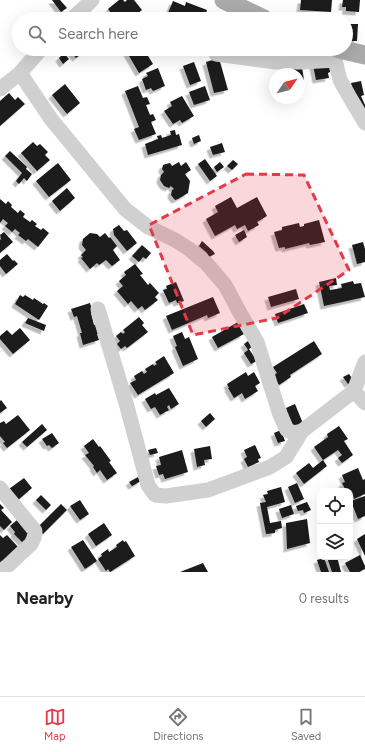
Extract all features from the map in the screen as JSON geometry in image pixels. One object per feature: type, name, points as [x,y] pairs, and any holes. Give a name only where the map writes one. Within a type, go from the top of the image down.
[{"type":"main road","points":[[224,0],[249,12]]},
{"type":"main road","points":[[353,54],[365,55]]},
{"type":"street","points":[[79,12],[92,0]]},
{"type":"street","points":[[0,89],[20,73],[35,56]]},
{"type":"street","points":[[231,56],[275,62],[303,62],[326,56]]},
{"type":"street","points":[[337,56],[340,80],[365,123]]},
{"type":"street","points":[[20,73],[51,119],[125,210],[148,226],[189,249],[207,264],[225,285],[257,342],[280,415],[287,430],[294,434],[302,431],[354,391],[365,362]]},
{"type":"street","points":[[98,309],[126,403],[148,485],[155,495],[166,496],[208,490],[270,468],[286,457],[302,431]]},
{"type":"street","points":[[354,391],[365,403]]},
{"type":"street","points":[[0,488],[35,531],[31,544],[1,572]]},
{"type":"highlighted area","points":[[246,174],[304,175],[349,270],[277,318],[193,335],[149,225]]},
{"type":"building","points":[[52,0],[60,0],[67,8],[61,12]]},
{"type":"building","points":[[119,0],[123,0],[125,2],[127,0],[134,0],[142,10],[140,12],[110,12],[108,9]]},
{"type":"building","points":[[301,0],[332,0],[331,12],[300,10]]},
{"type":"building","points":[[343,0],[360,0],[359,12],[346,11],[346,7],[342,7]]},
{"type":"building","points":[[173,1],[185,6],[186,2],[207,10],[206,12],[168,12]]},
{"type":"building","points":[[353,24],[358,24],[357,41],[353,41]]},
{"type":"building","points":[[61,56],[66,56],[69,59],[63,64],[59,58]]},
{"type":"building","points":[[129,56],[148,56],[153,64],[139,73]]},
{"type":"building","points":[[219,58],[228,90],[214,93],[206,62]]},
{"type":"building","points":[[194,62],[201,81],[190,85],[183,66]]},
{"type":"building","points":[[329,62],[329,78],[316,80],[313,65]]},
{"type":"building","points":[[158,68],[165,86],[153,91],[151,88],[146,90],[142,79],[148,76],[146,73]]},
{"type":"building","points":[[361,81],[364,95],[361,96],[365,105],[365,113],[354,97],[351,83]]},
{"type":"building","points":[[65,84],[80,103],[67,114],[52,95]]},
{"type":"building","points":[[138,86],[143,98],[147,97],[150,104],[146,105],[150,115],[153,114],[156,120],[151,122],[156,134],[139,140],[134,129],[139,127],[125,91]]},
{"type":"building","points":[[205,86],[210,100],[194,105],[189,92]]},
{"type":"building","points":[[9,93],[15,100],[18,97],[25,104],[0,126],[0,101]]},
{"type":"building","points":[[182,96],[194,116],[182,123],[180,120],[173,124],[164,111],[172,106],[170,102]]},
{"type":"building","points":[[175,130],[176,135],[179,134],[182,145],[148,155],[145,144],[158,139],[157,136],[161,135],[162,138],[171,135],[170,131]]},
{"type":"building","points":[[199,135],[201,141],[194,144],[192,138]]},
{"type":"building","points":[[33,142],[37,146],[40,144],[48,152],[45,155],[50,160],[37,171],[21,153]]},
{"type":"building","points":[[222,143],[225,152],[213,155],[210,147]]},
{"type":"building","points":[[10,151],[27,167],[26,169],[32,174],[27,181],[24,178],[19,184],[16,181],[22,173],[5,156]]},
{"type":"building","points":[[205,159],[217,176],[210,181],[198,164]]},
{"type":"building","points":[[233,160],[238,164],[232,170],[227,166]]},
{"type":"building","points":[[179,162],[181,166],[186,162],[191,170],[185,174],[190,181],[188,193],[175,200],[171,195],[172,190],[174,189],[171,186],[169,188],[164,186],[160,180],[161,175],[164,172],[162,169],[163,165],[170,163],[172,166]]},
{"type":"building","points":[[220,162],[224,167],[217,172],[214,167]]},
{"type":"building","points":[[58,163],[71,180],[49,197],[36,181]]},
{"type":"building","points":[[67,188],[75,198],[60,211],[52,201]]},
{"type":"building","points":[[231,197],[237,208],[257,197],[267,216],[257,222],[259,225],[248,231],[245,225],[237,229],[235,225],[215,236],[206,219],[218,212],[215,206]]},
{"type":"building","points":[[0,199],[6,204],[8,201],[12,205],[11,207],[18,213],[20,210],[25,214],[23,217],[30,222],[32,220],[37,224],[35,226],[41,230],[43,228],[49,233],[38,247],[28,239],[26,241],[18,235],[20,233],[15,229],[12,232],[5,226],[8,223],[3,219],[0,223]]},
{"type":"building","points":[[319,220],[325,242],[310,245],[309,243],[285,249],[285,247],[279,248],[274,232],[282,230],[282,227],[299,223],[300,227],[304,226],[304,224]]},
{"type":"building","points":[[119,225],[124,231],[127,230],[137,243],[127,251],[114,235],[113,229]]},
{"type":"building","points":[[244,230],[247,237],[239,242],[235,235]]},
{"type":"building","points":[[4,232],[13,242],[0,253],[0,235]]},
{"type":"building","points":[[90,233],[97,234],[100,237],[105,233],[109,238],[110,237],[117,246],[113,250],[120,260],[112,266],[106,260],[99,265],[97,263],[90,269],[81,258],[83,257],[81,255],[86,250],[82,245],[83,239]]},
{"type":"building","points":[[202,241],[215,254],[209,257],[207,253],[199,246]]},
{"type":"building","points":[[363,242],[365,249],[365,262],[357,264],[352,245]]},
{"type":"building","points":[[142,245],[151,253],[146,259],[143,257],[139,262],[132,256]]},
{"type":"building","points":[[7,254],[18,264],[6,274],[0,266],[0,260]]},
{"type":"building","points":[[135,264],[143,274],[140,275],[148,285],[150,283],[159,293],[155,297],[158,300],[145,310],[142,306],[138,309],[131,301],[128,304],[117,291],[123,286],[119,281],[126,275],[124,272]]},
{"type":"building","points":[[336,278],[337,285],[329,286],[330,290],[342,288],[341,284],[353,281],[354,284],[361,283],[365,297],[324,306],[319,282]]},
{"type":"building","points":[[176,282],[184,301],[177,303],[176,300],[169,303],[163,290],[167,289],[166,286]]},
{"type":"building","points":[[296,289],[299,299],[271,307],[268,297]]},
{"type":"building","points":[[20,295],[23,297],[25,295],[33,300],[34,298],[48,306],[39,320],[15,304]]},
{"type":"building","points":[[213,297],[220,313],[208,318],[207,315],[172,330],[166,316]]},
{"type":"building","points":[[90,303],[94,325],[97,324],[100,334],[97,334],[99,340],[83,345],[80,333],[82,333],[77,316],[74,317],[71,309]]},
{"type":"building","points":[[304,304],[308,313],[278,323],[275,314]]},
{"type":"building","points":[[139,317],[144,323],[142,325],[148,332],[127,348],[125,346],[121,349],[117,344],[120,341],[116,336],[121,332],[123,334],[125,332],[123,330]]},
{"type":"building","points":[[28,318],[46,325],[44,331],[25,323]]},
{"type":"building","points":[[238,322],[244,334],[218,348],[212,337]]},
{"type":"building","points":[[20,328],[30,340],[13,354],[0,339],[0,336],[7,330],[12,335]]},
{"type":"building","points":[[182,332],[185,339],[189,337],[198,359],[183,366],[175,347],[177,346],[173,336]]},
{"type":"building","points":[[248,341],[252,347],[249,349],[257,361],[251,364],[244,353],[248,350],[244,344]]},
{"type":"building","points":[[314,341],[322,354],[290,375],[291,377],[279,385],[273,376],[277,373],[273,367]]},
{"type":"building","points":[[164,356],[174,373],[138,395],[130,383],[136,380],[134,376],[142,371],[144,374],[147,372],[145,369],[153,364],[154,366],[157,364],[155,362]]},
{"type":"building","points":[[246,372],[248,376],[254,372],[260,383],[255,386],[258,391],[245,399],[242,393],[234,398],[227,384]]},
{"type":"building","points":[[349,374],[354,381],[348,384],[343,377]]},
{"type":"building","points":[[169,388],[179,404],[171,409],[169,405],[167,407],[169,410],[160,415],[155,407],[151,409],[145,399],[155,393],[156,395]]},
{"type":"building","points":[[1,400],[7,408],[0,413],[0,401]]},
{"type":"building","points":[[295,404],[304,426],[295,430],[286,408]]},
{"type":"building","points":[[210,413],[215,419],[206,427],[201,421]]},
{"type":"building","points":[[18,415],[30,430],[7,448],[3,443],[5,442],[0,436],[0,423],[4,421],[6,424]]},
{"type":"building","points":[[42,424],[47,430],[27,447],[22,442]]},
{"type":"building","points":[[339,426],[348,439],[344,441],[353,455],[342,463],[338,458],[342,455],[338,450],[323,460],[314,447],[328,437],[327,434]]},
{"type":"building","points":[[281,430],[285,441],[278,443],[274,433]]},
{"type":"building","points":[[52,433],[59,443],[52,448],[49,445],[47,446],[42,439]]},
{"type":"building","points":[[93,439],[111,461],[109,462],[117,473],[107,480],[100,470],[97,473],[93,467],[94,466],[85,455],[89,453],[84,446]]},
{"type":"building","points":[[255,445],[261,458],[258,459],[259,462],[248,467],[244,459],[247,457],[244,450]]},
{"type":"building","points":[[210,446],[212,459],[204,460],[205,465],[197,467],[194,449]]},
{"type":"building","points":[[156,448],[158,453],[150,455],[148,450]]},
{"type":"building","points":[[182,450],[188,472],[165,479],[163,474],[159,475],[156,466],[161,465],[159,457]]},
{"type":"building","points":[[323,460],[327,466],[304,484],[296,473],[309,463],[313,468]]},
{"type":"building","points":[[358,468],[363,480],[365,479],[365,494],[354,499],[353,488],[344,488],[342,483],[345,482],[342,475]]},
{"type":"building","points":[[138,477],[141,481],[132,486],[129,482]]},
{"type":"building","points":[[24,478],[32,488],[18,500],[9,489]]},
{"type":"building","points":[[297,483],[304,499],[295,503],[288,487]]},
{"type":"building","points":[[281,487],[285,502],[267,507],[270,523],[281,521],[282,528],[275,530],[275,533],[266,534],[260,503],[266,502],[263,495],[268,494],[267,491]]},
{"type":"building","points":[[41,495],[51,505],[46,510],[36,500]]},
{"type":"building","points":[[365,496],[365,516],[358,519],[353,506],[353,500]]},
{"type":"building","points":[[80,500],[89,514],[80,520],[70,506]]},
{"type":"building","points":[[307,502],[311,510],[304,513],[303,510],[298,511],[296,506]]},
{"type":"building","points":[[0,504],[4,508],[1,510],[12,522],[4,530],[0,526]]},
{"type":"building","points":[[61,504],[67,510],[43,534],[37,528]]},
{"type":"building","points":[[291,505],[294,514],[282,518],[279,509]]},
{"type":"building","points":[[307,519],[310,543],[287,549],[286,523]]},
{"type":"building","points":[[17,520],[31,535],[23,543],[14,534],[15,532],[10,526]]},
{"type":"building","points":[[104,523],[112,535],[96,546],[88,534]]},
{"type":"building","points":[[365,534],[365,556],[357,539]]},
{"type":"building","points":[[0,535],[3,538],[7,535],[19,548],[6,560],[0,562]]},
{"type":"building","points":[[83,540],[97,561],[85,569],[71,547]]},
{"type":"building","points":[[123,540],[124,542],[126,541],[135,556],[110,572],[108,569],[106,571],[98,559],[102,556],[101,554],[108,549],[109,552],[117,547],[116,545]]},
{"type":"building","points":[[360,555],[365,569],[359,572],[350,572],[345,563]]},
{"type":"building","points":[[317,560],[325,560],[329,572],[321,572]]},
{"type":"building","points":[[328,560],[338,560],[341,572],[332,572]]},
{"type":"building","points":[[203,563],[208,572],[180,572]]}]
